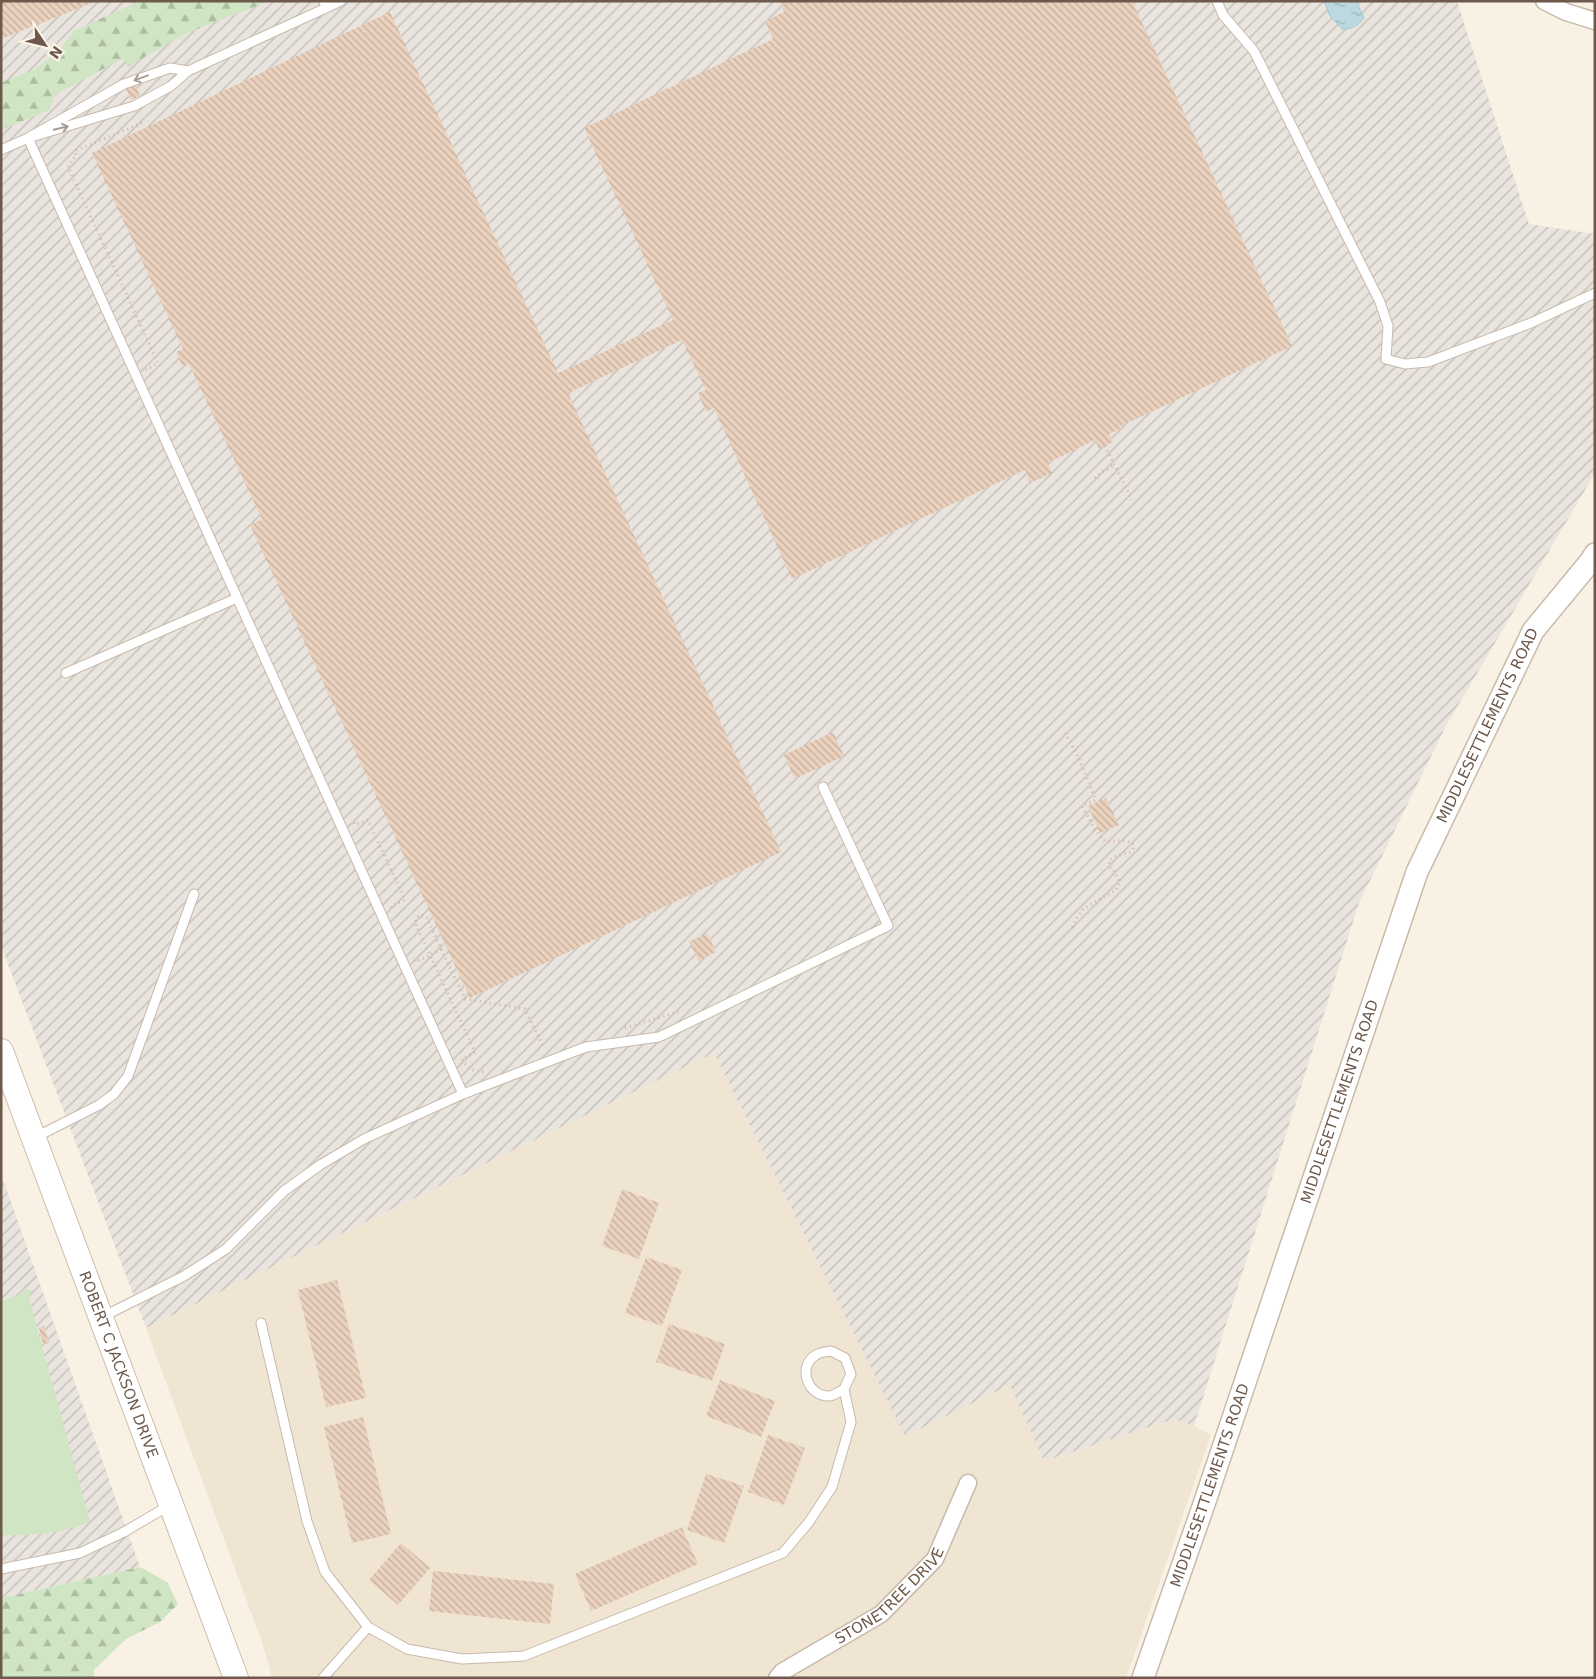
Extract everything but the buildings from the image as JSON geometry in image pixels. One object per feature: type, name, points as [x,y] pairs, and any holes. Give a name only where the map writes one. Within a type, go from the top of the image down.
[{"type":"main road","name":"ROBERT C JACKSON DRIVE","points":[[1,1051],[236,1678]]},
{"type":"street","points":[[1544,1],[1566,12],[1595,21]]},
{"type":"street","name":"MIDDLESETTLEMENTS ROAD","points":[[1143,1678],[1203,1507],[1417,872],[1533,631],[1595,554]]},
{"type":"street","name":"STONETREE DRIVE","points":[[776,1678],[782,1672],[881,1614],[935,1559],[968,1483]]},
{"type":"lane","points":[[28,138],[134,106],[171,86],[188,71],[325,5],[341,1]]},
{"type":"lane","points":[[1217,1],[1224,15],[1254,51],[1380,302],[1388,326],[1386,359],[1405,364],[1428,362],[1531,323],[1595,293]]},
{"type":"lane","points":[[1,150],[28,138],[124,84],[170,68],[188,71]]},
{"type":"lane","points":[[28,138],[236,598],[464,1094]]},
{"type":"lane","points":[[66,673],[236,598]]},
{"type":"lane","points":[[101,1318],[184,1276],[226,1249],[284,1191],[320,1165],[364,1139],[464,1094],[586,1047],[659,1037],[888,926],[823,787]]},
{"type":"lane","points":[[34,1139],[99,1105],[114,1094],[128,1076],[194,894]]},
{"type":"lane","points":[[262,1323],[307,1520],[325,1572],[368,1627],[407,1649],[462,1659],[524,1656],[783,1553],[809,1522],[832,1487],[851,1422],[844,1389],[851,1374],[845,1358],[831,1351],[815,1355],[806,1367],[807,1382],[816,1393],[831,1396],[844,1389]]},
{"type":"lane","points":[[1,1569],[80,1553],[124,1532],[171,1504]]},
{"type":"lane","points":[[323,1678],[368,1627]]},
{"type":"path","points":[[142,123],[75,151],[76,155],[68,167],[158,363],[145,370],[149,378]]},
{"type":"path","points":[[1105,446],[1132,500]]},
{"type":"path","points":[[1095,478],[1100,473],[1115,466]]},
{"type":"path","points":[[1066,733],[1096,800],[1082,806],[1093,827],[1106,842],[1120,840],[1129,841],[1134,845],[1132,851],[1117,856],[1109,862],[1109,866],[1120,882],[1116,890],[1082,910],[1072,928]]},
{"type":"path","points":[[351,817],[355,825],[368,820],[405,900],[392,906],[395,914]]},
{"type":"path","points":[[493,1071],[477,1072],[462,1059],[475,1052],[415,923],[416,918],[420,915],[427,918],[465,999],[526,1010],[545,1048]]},
{"type":"path","points":[[413,954],[416,962],[442,949]]},
{"type":"path","points":[[618,1030],[687,1010]]},
{"type":"shaded area","points":[[1,1],[1457,1],[1529,224],[1595,234],[1595,473],[1446,726],[1359,903],[1194,1426],[1174,1419],[1044,1461],[1010,1385],[905,1436],[714,1053],[146,1328],[1,946]]},
{"type":"shaded area","points":[[714,1053],[905,1435],[1011,1385],[1044,1461],[1174,1419],[1194,1426],[1211,1435],[1126,1678],[272,1678],[263,1645],[146,1328]]},
{"type":"shaded area","points":[[1,1174],[140,1567],[1,1598]]},
{"type":"green space","points":[[140,1],[269,1],[185,34],[127,67],[124,58],[56,94],[49,110],[1,130],[1,83],[35,69],[60,50],[73,31]]},
{"type":"green space","points":[[25,1288],[32,1291],[29,1298],[90,1522],[48,1533],[1,1535],[1,1301],[22,1294]]},
{"type":"green space","points":[[140,1567],[167,1582],[178,1604],[160,1622],[126,1639],[94,1670],[94,1678],[1,1678],[1,1598]]},
{"type":"water","points":[[1324,1],[1356,1],[1364,18],[1355,26],[1342,29],[1330,16]]}]
